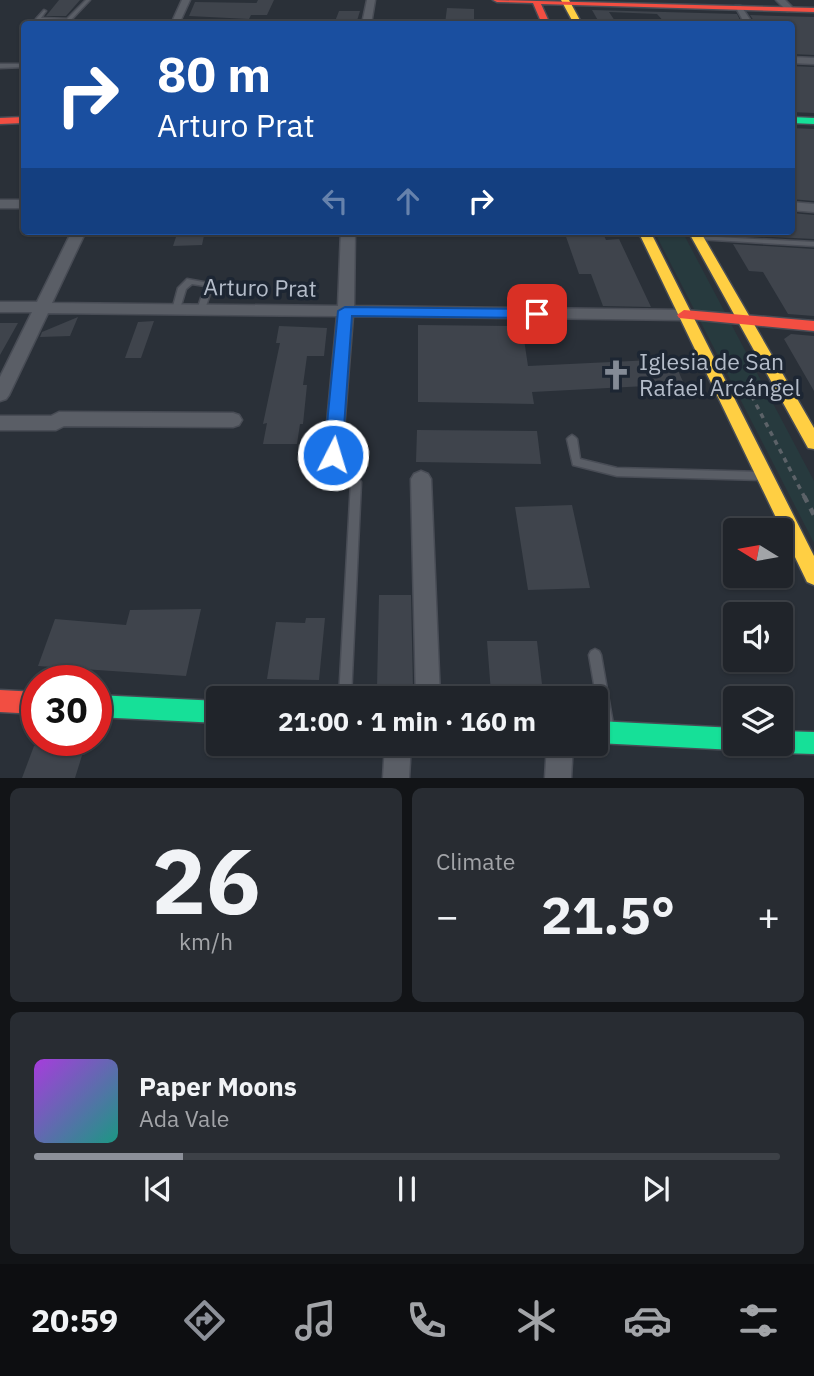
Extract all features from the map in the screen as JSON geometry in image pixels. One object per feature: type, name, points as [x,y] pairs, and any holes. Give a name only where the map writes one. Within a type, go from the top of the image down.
[{"type":"main road","points":[[497,0],[717,4],[738,8],[785,5],[814,10]]},
{"type":"main road","points":[[535,1],[545,21]]},
{"type":"main road","points":[[565,1],[576,21]]},
{"type":"main road","points":[[0,121],[21,120]]},
{"type":"main road","points":[[795,120],[814,121]]},
{"type":"main road","points":[[646,235],[814,576]]},
{"type":"main road","points":[[696,235],[814,443]]},
{"type":"main road","name":"Arturo Prat","points":[[684,316],[814,326]]},
{"type":"main road","points":[[0,701],[21,702]]},
{"type":"main road","points":[[112,707],[206,711]]},
{"type":"main road","points":[[608,733],[723,738]]},
{"type":"main road","points":[[793,742],[814,743]]},
{"type":"street","points":[[176,21],[186,0]]},
{"type":"street","points":[[367,21],[371,0]]},
{"type":"street","points":[[738,8],[746,21]]},
{"type":"street","points":[[795,60],[814,61]]},
{"type":"street","points":[[0,204],[21,204]]},
{"type":"street","points":[[795,206],[814,208]]},
{"type":"street","points":[[0,395],[77,235]]},
{"type":"street","points":[[333,455],[345,311],[348,235]]},
{"type":"street","name":"Arturo Prat","points":[[0,307],[684,316]]},
{"type":"street","points":[[0,415],[58,415],[59,419]]},
{"type":"street","points":[[0,423],[56,423],[59,419],[233,420]]},
{"type":"street","points":[[421,479],[428,686]]},
{"type":"street","points":[[396,778],[397,756]]},
{"type":"street","points":[[558,778],[559,756]]},
{"type":"lane","points":[[44,11],[38,19],[68,20],[88,0]]},
{"type":"lane","points":[[0,66],[21,66]]},
{"type":"lane","points":[[696,235],[814,244]]},
{"type":"lane","points":[[176,310],[182,288],[190,281],[198,281],[209,285],[201,310]]},
{"type":"lane","points":[[572,439],[576,462],[617,472],[764,476]]},
{"type":"lane","points":[[346,686],[356,482]]},
{"type":"lane","points":[[595,655],[598,686]]},
{"type":"green space","points":[[656,235],[684,235],[814,481],[814,543]]},
{"type":"building","points":[[59,0],[80,0],[66,16],[46,16]]},
{"type":"building","points":[[258,0],[274,0],[267,15],[251,15],[249,19],[189,16],[195,2],[257,3]]},
{"type":"building","points":[[447,8],[474,9],[474,21],[445,21]]},
{"type":"building","points":[[592,10],[737,14],[740,21],[663,21],[657,14],[609,12],[615,21],[598,21]]},
{"type":"building","points":[[339,11],[360,11],[357,21],[335,21]]},
{"type":"building","points":[[750,15],[814,17],[814,55],[795,54],[795,21],[754,21]]},
{"type":"building","points":[[795,66],[814,67],[814,113],[795,112]]},
{"type":"building","points":[[795,128],[814,129],[814,201],[795,199]]},
{"type":"building","points":[[795,213],[814,215],[814,239],[727,235],[795,235]]},
{"type":"building","points":[[177,235],[204,235],[202,245],[173,246]]},
{"type":"building","points":[[565,235],[604,235],[606,240],[619,239],[651,307],[603,306],[591,274],[579,274]]},
{"type":"building","points":[[733,244],[814,249],[814,316],[788,314],[763,272],[749,271]]},
{"type":"building","points":[[78,317],[70,336],[40,337],[42,332]]},
{"type":"building","points":[[154,321],[141,358],[125,358],[138,322]]},
{"type":"building","points":[[0,323],[18,323],[0,355]]},
{"type":"building","points":[[418,325],[522,326],[528,366],[673,359],[684,384],[532,392],[534,404],[418,402]]},
{"type":"building","points":[[279,326],[327,328],[324,356],[307,356],[303,385],[307,385],[303,424],[300,424],[297,444],[263,444],[267,423],[263,424],[280,343],[276,343]]},
{"type":"building","points":[[791,334],[814,336],[814,391],[784,339]]},
{"type":"building","points":[[417,430],[537,431],[541,464],[416,462]]},
{"type":"building","points":[[572,505],[590,588],[528,590],[515,507]]},
{"type":"building","points":[[379,595],[411,595],[413,686],[377,686]]},
{"type":"building","points":[[201,609],[186,676],[112,671],[112,665],[38,665],[55,619],[126,625],[130,610]]},
{"type":"building","points":[[306,618],[325,618],[319,680],[267,679],[276,622],[305,623]]},
{"type":"building","points":[[487,641],[537,641],[542,686],[490,686]]},
{"type":"building","points":[[30,756],[82,756],[75,778],[22,778]]},
{"type":"traffic: fast","points":[[795,120],[814,121]]},
{"type":"traffic: fast","points":[[112,707],[206,711]]},
{"type":"traffic: fast","points":[[608,733],[723,738]]},
{"type":"traffic: fast","points":[[793,742],[814,743]]},
{"type":"traffic: slow","points":[[565,0],[576,21]]},
{"type":"traffic: slow","points":[[646,235],[814,576]]},
{"type":"traffic: slow","points":[[696,235],[814,443]]},
{"type":"traffic: jam","points":[[497,0],[814,10]]},
{"type":"traffic: jam","points":[[535,0],[545,21]]},
{"type":"traffic: jam","points":[[0,121],[21,120]]},
{"type":"traffic: jam","points":[[684,315],[814,326]]},
{"type":"traffic: jam","points":[[0,701],[21,702]]},
{"type":"place","name":"Iglesia de San Rafael Arcángel","points":[[616,375]]},
{"type":"route","points":[[333,455],[345,311],[537,314]]}]
